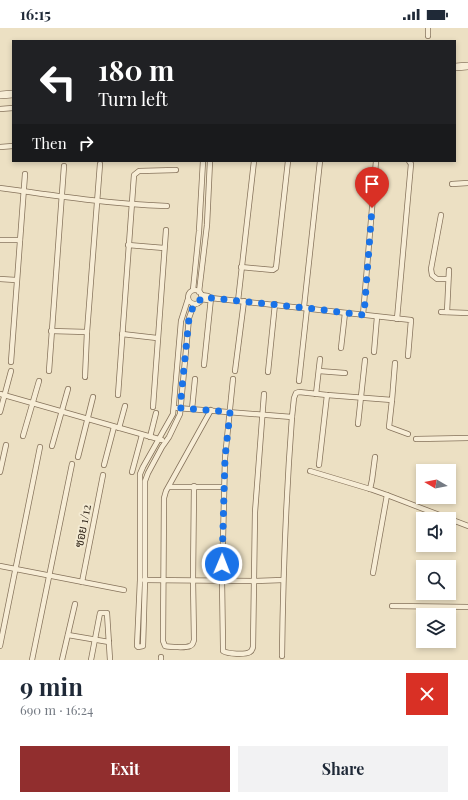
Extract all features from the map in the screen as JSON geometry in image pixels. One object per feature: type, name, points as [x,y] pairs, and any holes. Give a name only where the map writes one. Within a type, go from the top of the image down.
[{"type":"main road","points":[[456,67],[468,66]]},
{"type":"main road","points":[[0,95],[12,94]]},
{"type":"street","points":[[428,28],[428,36]]},
{"type":"street","points":[[0,109],[12,108]]},
{"type":"street","points":[[0,147],[12,146]]},
{"type":"street","points":[[203,162],[197,256],[193,290],[189,293],[181,320],[173,414],[170,422],[140,474],[143,580],[137,646],[140,647],[143,646],[145,481],[180,414],[189,318],[194,304],[198,302],[201,295],[210,162]]},
{"type":"street","points":[[238,301],[254,162]]},
{"type":"street","points":[[241,267],[273,270],[276,268],[288,162]]},
{"type":"street","points":[[299,381],[320,162]]},
{"type":"street","points":[[364,315],[376,162]]},
{"type":"street","points":[[397,319],[411,164],[410,162]]},
{"type":"street","points":[[86,377],[87,332],[100,164]]},
{"type":"street","points":[[49,371],[64,166]]},
{"type":"street","points":[[118,395],[128,245],[135,173],[139,171],[176,170]]},
{"type":"street","points":[[11,362],[16,280],[26,174]]},
{"type":"street","points":[[452,184],[468,183]]},
{"type":"street","points":[[0,188],[132,205],[167,206]]},
{"type":"street","points":[[202,190],[208,190]]},
{"type":"street","points":[[440,216],[431,269],[432,275],[437,279],[448,279]]},
{"type":"street","points":[[153,407],[166,230]]},
{"type":"street","points":[[0,240],[20,240]]},
{"type":"street","points":[[128,245],[164,248]]},
{"type":"street","points":[[197,256],[203,257]]},
{"type":"street","points":[[447,312],[449,270]]},
{"type":"street","points":[[0,279],[16,280]]},
{"type":"street","points":[[193,290],[201,295],[211,298],[306,307],[410,320],[408,356]]},
{"type":"street","points":[[204,366],[211,298]]},
{"type":"street","points":[[188,299],[194,304]]},
{"type":"street","points":[[235,372],[244,301]]},
{"type":"street","points":[[268,372],[275,304]]},
{"type":"street","points":[[441,312],[468,313]]},
{"type":"street","points":[[341,348],[345,313]]},
{"type":"street","points":[[374,352],[377,317]]},
{"type":"street","points":[[51,331],[87,332]]},
{"type":"street","points":[[122,334],[157,338]]},
{"type":"street","points":[[316,394],[320,359]]},
{"type":"street","points":[[358,424],[365,360]]},
{"type":"street","points":[[395,363],[390,427],[408,434]]},
{"type":"street","points":[[0,412],[2,394],[11,371]]},
{"type":"street","points":[[318,371],[345,373]]},
{"type":"street","points":[[192,409],[195,379]]},
{"type":"street","points":[[233,380],[225,458],[224,487],[222,580],[223,651],[227,654],[248,653],[252,651],[253,647],[255,512],[264,394]]},
{"type":"street","points":[[23,436],[39,381]]},
{"type":"street","points":[[52,446],[68,389]]},
{"type":"street","points":[[282,656],[283,580],[288,479],[292,417],[296,393],[299,392],[392,400]]},
{"type":"street","points":[[2,394],[166,442]]},
{"type":"street","points":[[319,465],[327,395]]},
{"type":"street","points":[[78,457],[93,397]]},
{"type":"street","points":[[104,465],[125,406]]},
{"type":"street","points":[[174,408],[292,417]]},
{"type":"street","points":[[194,486],[194,640],[192,645],[189,647],[169,647],[165,646],[163,641],[164,498],[166,491],[170,487],[211,410]]},
{"type":"street","points":[[150,437],[156,413]]},
{"type":"street","points":[[132,472],[142,435]]},
{"type":"street","points":[[416,439],[468,438]]},
{"type":"street","points":[[0,472],[6,445]]},
{"type":"street","points":[[0,646],[40,448]]},
{"type":"street","points":[[370,489],[375,457]]},
{"type":"street","points":[[32,660],[72,464]]},
{"type":"street","points":[[310,471],[370,489],[468,526]]},
{"type":"street","name":"ซอย 1/12","points":[[82,582],[103,475]]},
{"type":"street","points":[[170,487],[224,487]]},
{"type":"street","points":[[373,573],[387,496]]},
{"type":"street","points":[[0,566],[124,590]]},
{"type":"street","points":[[143,580],[283,580]]},
{"type":"street","points":[[62,660],[75,604]]},
{"type":"street","points":[[392,606],[468,607]]},
{"type":"street","points":[[91,660],[100,613],[107,613],[110,660]]},
{"type":"street","points":[[68,635],[109,642]]},
{"type":"route","points":[[222,564],[225,458],[230,412],[180,408],[189,318],[194,304],[201,299],[208,300],[211,298],[364,315],[372,208]]}]
